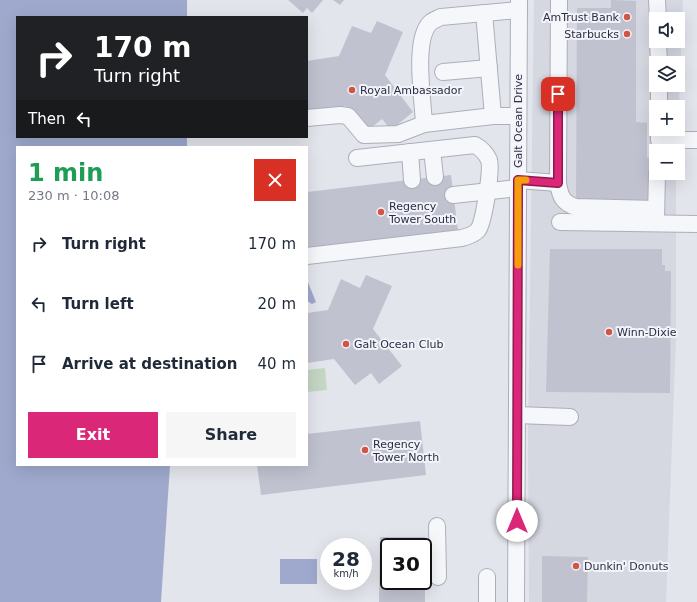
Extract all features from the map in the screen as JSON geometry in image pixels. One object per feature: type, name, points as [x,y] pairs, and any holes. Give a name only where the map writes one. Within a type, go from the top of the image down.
[{"type":"street","points":[[559,0],[558,183],[561,197],[567,205],[576,207],[656,217],[697,224]]},
{"type":"street","points":[[657,0],[658,12]]},
{"type":"street","points":[[424,124],[420,68],[421,45],[428,24],[441,17],[484,13],[519,5]]},
{"type":"street","name":"Galt Ocean Drive","points":[[516,602],[519,5]]},
{"type":"street","points":[[484,13],[493,116]]},
{"type":"street","points":[[443,72],[489,68]]},
{"type":"street","points":[[308,118],[340,115],[348,116],[364,135],[398,134],[424,124],[493,116],[518,116]]},
{"type":"street","points":[[659,140],[697,140]]},
{"type":"street","points":[[308,256],[424,238],[451,235],[472,235],[479,229],[484,215],[488,193],[490,162],[483,150],[475,145],[357,158]]},
{"type":"street","points":[[432,150],[435,177]]},
{"type":"street","points":[[410,152],[412,180]]},
{"type":"street","points":[[656,217],[657,180]]},
{"type":"street","points":[[453,195],[488,193],[518,184],[558,183]]},
{"type":"street","points":[[560,222],[656,217]]},
{"type":"street","points":[[517,415],[570,417]]},
{"type":"street","points":[[437,526],[438,578]]},
{"type":"street","points":[[487,577],[487,602]]},
{"type":"shaded area","points":[[534,0],[683,0],[683,12],[649,12],[649,48],[681,48],[681,56],[649,56],[649,92],[679,92],[679,100],[649,100],[649,136],[678,136],[677,144],[649,144],[649,180],[676,180],[676,337],[666,602],[529,602],[528,439]]},
{"type":"green space","points":[[325,368],[327,390],[308,392],[308,370]]},
{"type":"water","points":[[0,0],[187,0],[187,16],[16,16],[16,138],[187,138],[187,146],[16,146],[16,466],[170,466],[161,602],[0,602]]},
{"type":"water","points":[[308,282],[316,302],[312,304],[308,302]]},
{"type":"water","points":[[280,559],[317,559],[317,584],[280,584]]},
{"type":"building","points":[[288,0],[323,0],[312,13],[307,8],[303,13]]},
{"type":"building","points":[[333,0],[344,0],[340,5]]},
{"type":"building","points":[[611,0],[636,1],[636,122],[647,123],[647,158],[649,158],[650,202],[576,201],[577,8],[611,8]]},
{"type":"building","name":"Royal Ambassador","points":[[377,21],[403,32],[385,75],[413,112],[391,130],[382,119],[366,132],[346,106],[308,110],[308,61],[339,56],[352,26],[371,33]]},
{"type":"building","name":"Regency Tower South","points":[[451,175],[458,230],[308,248],[308,192]]},
{"type":"building","name":"Winn-Dixie","points":[[550,249],[662,249],[662,265],[665,265],[665,271],[671,271],[670,393],[546,392]]},
{"type":"building","name":"Galt Ocean Club","points":[[366,275],[392,286],[373,329],[402,366],[379,384],[371,373],[355,385],[334,359],[308,363],[308,313],[328,310],[341,279],[360,288]]},
{"type":"building","name":"Regency Tower North","points":[[420,421],[426,475],[261,495],[257,466],[308,466],[308,434]]},
{"type":"building","points":[[380,537],[425,537],[380,538],[380,590],[425,590],[425,602],[379,602]]},
{"type":"building","points":[[542,556],[588,557],[587,602],[542,602]]},
{"type":"slow traffic","points":[[518,265],[518,180],[526,180]]},
{"type":"place","name":"AmTrust Bank","points":[[627,17]]},
{"type":"place","name":"Starbucks","points":[[627,34]]},
{"type":"place","name":"Royal Ambassador","points":[[352,90]]},
{"type":"place","name":"Regency Tower South","points":[[381,212]]},
{"type":"place","name":"Winn-Dixie","points":[[609,332]]},
{"type":"place","name":"Galt Ocean Club","points":[[346,344]]},
{"type":"place","name":"Regency Tower North","points":[[365,450]]},
{"type":"place","name":"Dunkin' Donuts","points":[[576,566]]},
{"type":"route","points":[[517,521],[518,180],[558,183],[558,94]]}]
